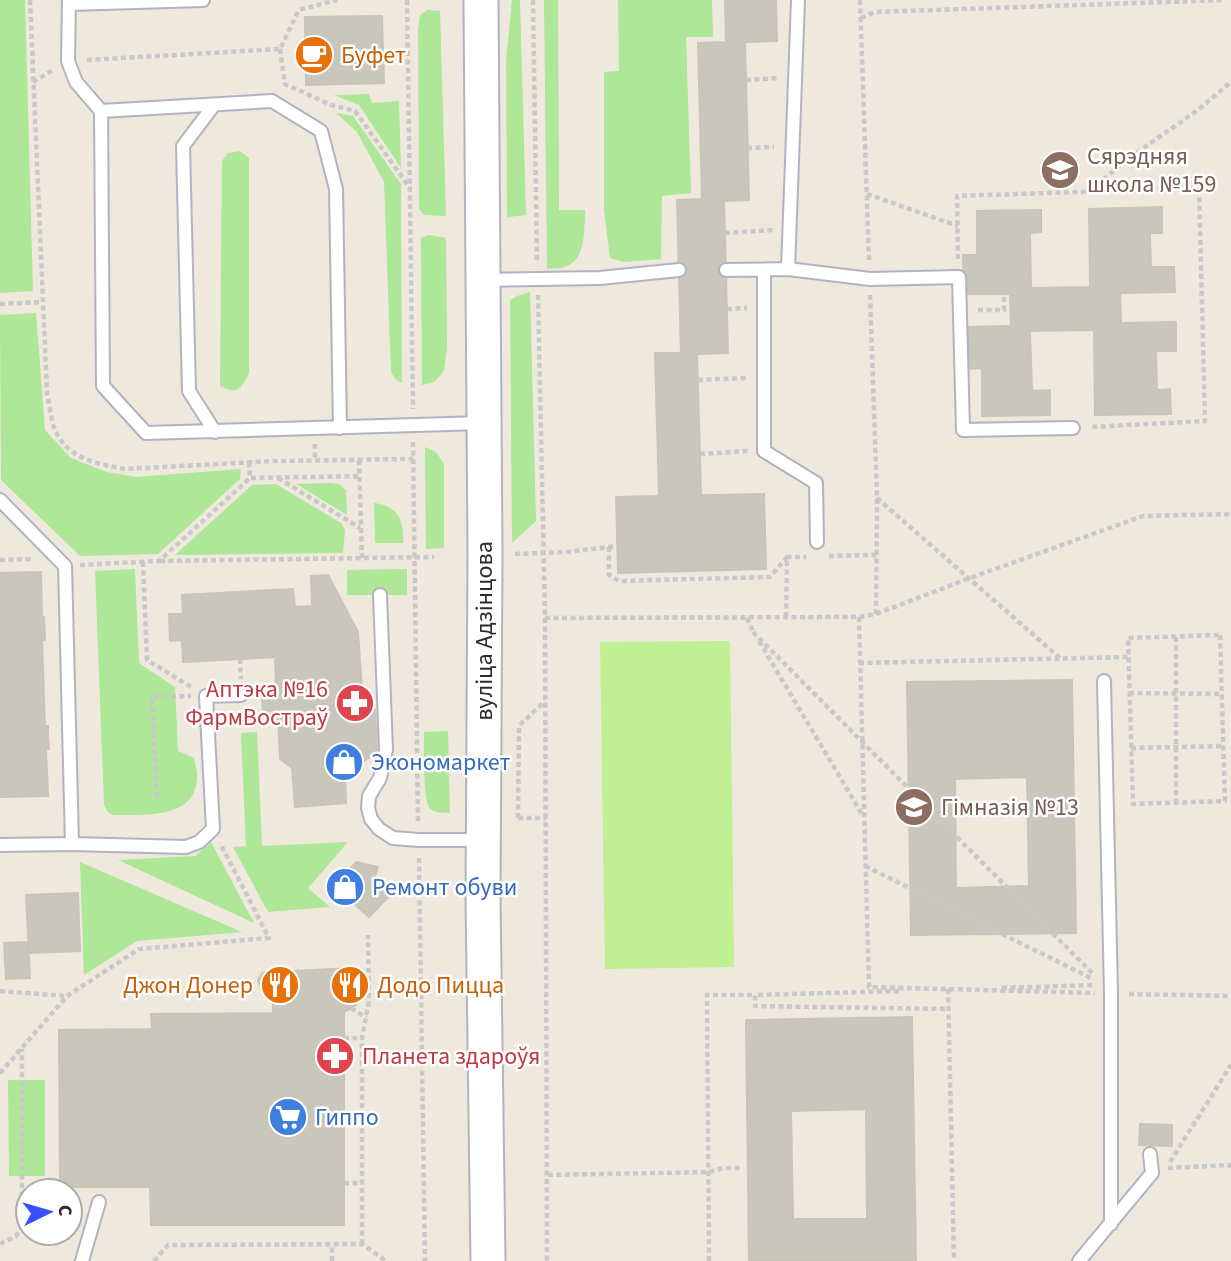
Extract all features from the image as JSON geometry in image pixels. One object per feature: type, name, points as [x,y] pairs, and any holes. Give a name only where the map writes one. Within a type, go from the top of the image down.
[{"type":"main road","name":"вуліца Адзінцова","points":[[481,0],[488,1261]]},
{"type":"lane","points":[[202,0],[69,2],[68,61],[76,82],[101,111],[103,386],[146,433],[483,423]]},
{"type":"lane","points":[[788,269],[798,0]]},
{"type":"lane","points":[[101,111],[272,101],[321,131],[336,189],[340,428]]},
{"type":"lane","points":[[214,105],[183,146],[188,391],[215,432]]},
{"type":"lane","points":[[726,270],[788,269],[870,279],[959,277],[963,430],[1073,428]]},
{"type":"lane","points":[[483,280],[600,278],[679,270]]},
{"type":"lane","points":[[764,270],[764,451],[816,483],[817,542]]},
{"type":"lane","points":[[0,500],[65,566],[72,844]]},
{"type":"lane","points":[[380,595],[386,750],[380,778],[369,796],[368,808],[372,819],[379,829],[393,838],[484,840]]},
{"type":"lane","points":[[1104,681],[1111,1224]]},
{"type":"lane","points":[[0,845],[72,844],[186,848],[199,842],[213,829],[206,696],[242,695]]},
{"type":"lane","points":[[1079,1261],[1152,1173],[1150,1154]]},
{"type":"lane","points":[[82,1261],[99,1202]]},
{"type":"path","points":[[30,0],[47,394],[56,431],[71,453],[101,465],[125,469],[249,462],[413,459]]},
{"type":"path","points":[[337,0],[299,10],[279,49],[285,84],[331,105],[355,111],[410,188]]},
{"type":"path","points":[[407,0],[425,1261]]},
{"type":"path","points":[[533,0],[545,618],[547,1261]]},
{"type":"path","points":[[860,0],[877,498],[877,614]]},
{"type":"path","points":[[860,18],[875,12],[1225,0]]},
{"type":"path","points":[[33,82],[68,61],[279,49]]},
{"type":"path","points":[[746,80],[796,77]]},
{"type":"path","points":[[1090,192],[1122,163],[1198,110],[1231,82]]},
{"type":"path","points":[[747,148],[793,146]]},
{"type":"path","points":[[959,277],[957,196],[1199,188],[1205,421],[1073,428]]},
{"type":"path","points":[[867,194],[958,226]]},
{"type":"path","points":[[725,233],[790,228]]},
{"type":"path","points":[[960,310],[1004,310],[1004,294]]},
{"type":"path","points":[[0,304],[42,302]]},
{"type":"path","points":[[698,380],[764,377]]},
{"type":"path","points":[[700,454],[764,451]]},
{"type":"path","points":[[359,460],[362,558]]},
{"type":"path","points":[[249,462],[250,478]]},
{"type":"path","points":[[159,561],[250,478],[360,477]]},
{"type":"path","points":[[277,478],[361,528]]},
{"type":"path","points":[[877,498],[1060,658]]},
{"type":"path","points":[[545,618],[859,617],[877,614],[1143,516],[1231,514]]},
{"type":"path","points":[[515,554],[617,546]]},
{"type":"path","points":[[608,547],[609,575],[619,581],[770,577],[787,557],[813,556]]},
{"type":"path","points":[[826,556],[877,555]]},
{"type":"path","points":[[85,565],[159,561],[434,557]]},
{"type":"path","points":[[786,617],[787,557]]},
{"type":"path","points":[[143,562],[147,660],[206,696]]},
{"type":"path","points":[[859,617],[869,987],[1107,989],[1231,996]]},
{"type":"path","points":[[747,618],[864,817]]},
{"type":"path","points":[[753,632],[1107,989]]},
{"type":"path","points":[[1220,635],[1224,801],[1133,804],[1128,638],[1176,637],[1220,635]]},
{"type":"path","points":[[1176,637],[1176,803]]},
{"type":"path","points":[[859,663],[1128,657]]},
{"type":"path","points":[[1129,693],[1221,694]]},
{"type":"path","points":[[157,797],[152,697],[206,696]]},
{"type":"path","points":[[519,818],[519,726],[545,700]]},
{"type":"path","points":[[1131,748],[1223,746]]},
{"type":"path","points":[[510,818],[545,818]]},
{"type":"path","points":[[0,1073],[66,996],[139,949],[269,938],[213,829]]},
{"type":"path","points":[[865,866],[1107,989]]},
{"type":"path","points":[[362,1244],[362,1038],[369,1001],[368,935]]},
{"type":"path","points":[[948,989],[954,1261]]},
{"type":"path","points":[[709,1261],[707,995],[1107,989]]},
{"type":"path","points":[[0,991],[66,996]]},
{"type":"path","points":[[755,995],[755,1006],[948,1009]]},
{"type":"path","points":[[351,1007],[366,1018]]},
{"type":"path","points":[[344,1038],[362,1038]]},
{"type":"path","points":[[0,1244],[16,1236],[22,1227],[22,1048]]},
{"type":"path","points":[[1167,1168],[1231,1165]]},
{"type":"path","points":[[548,1175],[709,1172],[723,1168],[742,1168]]},
{"type":"path","points":[[344,1183],[362,1183]]},
{"type":"path","points":[[332,1244],[332,1261]]},
{"type":"path","points":[[154,1261],[168,1245],[362,1244],[386,1261]]},
{"type":"green space","points":[[0,0],[25,0],[33,291],[0,293]]},
{"type":"green space","points":[[512,0],[520,0],[526,215],[507,217],[506,61]]},
{"type":"green space","points":[[544,0],[558,0],[559,210],[585,210],[583,243],[577,257],[565,267],[547,269]]},
{"type":"green space","points":[[618,0],[712,0],[713,37],[686,37],[691,193],[662,196],[661,259],[624,262],[610,258],[604,210],[604,72],[619,71]]},
{"type":"green space","points":[[427,10],[440,11],[446,216],[424,215],[419,209],[418,30],[420,15]]},
{"type":"green space","points":[[369,94],[372,103],[399,101],[401,168],[359,105],[334,95]]},
{"type":"green space","points":[[336,113],[353,116],[401,184],[402,383],[396,380],[391,372],[384,182],[357,132]]},
{"type":"green space","points":[[240,151],[249,158],[249,373],[241,387],[231,390],[220,386],[222,161],[228,153]]},
{"type":"green space","points":[[429,235],[446,238],[447,348],[444,370],[440,376],[434,382],[422,385],[421,238]]},
{"type":"green space","points":[[530,292],[536,521],[512,543],[510,300]]},
{"type":"green space","points":[[36,313],[45,430],[71,458],[107,472],[136,477],[241,469],[240,479],[158,554],[80,556],[1,480],[0,315]]},
{"type":"green space","points":[[425,447],[436,452],[444,464],[444,548],[426,549]]},
{"type":"green space","points":[[276,484],[341,523],[345,530],[343,553],[175,555],[252,485]]},
{"type":"green space","points":[[296,484],[339,484],[346,490],[347,515]]},
{"type":"green space","points":[[374,503],[389,507],[398,516],[403,543],[375,543]]},
{"type":"green space","points":[[135,569],[139,663],[175,687],[178,751],[194,758],[197,775],[195,790],[179,808],[153,814],[112,815],[104,805],[95,571]]},
{"type":"green space","points":[[407,569],[407,595],[347,595],[347,570]]},
{"type":"green space","points":[[730,641],[734,967],[605,969],[600,642]]},
{"type":"green space","points":[[448,731],[450,813],[436,812],[429,807],[424,771],[424,732]]},
{"type":"green space","points":[[257,732],[262,846],[348,842],[308,888],[330,907],[268,912],[233,847],[246,846],[241,733]]},
{"type":"green space","points":[[211,842],[254,923],[118,860],[195,856]]},
{"type":"green space","points":[[80,862],[242,932],[137,941],[84,975]]},
{"type":"green space","points":[[8,1080],[45,1080],[45,1176],[9,1176]]},
{"type":"building","points":[[725,0],[776,0],[777,41],[745,42],[749,200],[724,201],[728,353],[697,354],[701,495],[659,496],[655,353],[681,353],[677,200],[702,199],[698,43],[726,42]]},
{"type":"building","points":[[382,16],[384,83],[306,85],[305,17]]},
{"type":"building","points":[[1162,207],[1162,233],[1150,233],[1151,267],[1174,267],[1175,292],[1120,293],[1121,323],[1176,322],[1176,351],[1156,351],[1157,390],[1170,389],[1171,414],[1095,415],[1094,330],[1030,331],[1032,391],[1050,390],[1050,415],[982,416],[982,368],[967,369],[966,327],[1011,326],[1010,294],[964,294],[963,255],[977,255],[977,211],[1041,210],[1041,232],[1030,233],[1031,288],[1090,287],[1089,209]]},
{"type":"building","points":[[764,494],[766,569],[618,573],[616,497]]},
{"type":"building","points":[[41,572],[45,640],[42,640],[45,726],[48,726],[49,749],[46,749],[48,796],[0,797],[0,573]]},
{"type":"building","points":[[328,575],[358,632],[363,704],[375,710],[377,753],[345,772],[346,803],[295,807],[292,768],[280,759],[278,716],[263,717],[262,691],[276,690],[275,657],[298,656],[296,632],[313,631],[311,576]]},
{"type":"building","points":[[293,589],[295,607],[312,606],[313,631],[296,632],[298,656],[183,662],[182,640],[170,641],[169,614],[183,614],[182,595]]},
{"type":"building","points":[[1072,680],[1076,933],[911,935],[907,682]],"holes":[[[1027,777],[1029,886],[956,888],[955,779]]]},
{"type":"building","points":[[356,862],[378,867],[374,879],[391,894],[369,917],[334,886]]},
{"type":"building","points":[[78,893],[80,951],[29,953],[26,895]]},
{"type":"building","points":[[28,942],[30,978],[6,979],[4,943]]},
{"type":"building","points":[[348,968],[358,977],[360,990],[356,1005],[344,1012],[344,1225],[151,1225],[150,1187],[84,1187],[84,1177],[60,1177],[59,1030],[152,1029],[151,1014],[273,1013],[273,998],[262,991],[258,980],[262,973]]},
{"type":"building","points":[[912,1017],[916,1261],[749,1261],[746,1020]],"holes":[[[866,1109],[867,1219],[793,1219],[791,1111]]]},
{"type":"building","points":[[1140,1124],[1172,1125],[1172,1146],[1139,1145]]},
{"type":"place","name":"Буфет","points":[[314,55]]},
{"type":"place","name":"Сярэдняя школа №159","points":[[1060,170]]},
{"type":"place","name":"Аптэка №16 ФармВостраў","points":[[355,703]]},
{"type":"place","name":"Экономаркет","points":[[344,762]]},
{"type":"place","name":"Гімназія №13","points":[[914,807]]},
{"type":"place","name":"Ремонт обуви","points":[[345,887]]},
{"type":"place","name":"Джон Донер","points":[[280,985]]},
{"type":"place","name":"Додо Пицца","points":[[350,985]]},
{"type":"place","name":"Планета здароўя","points":[[335,1056]]},
{"type":"place","name":"Гиппо","points":[[288,1117]]}]
